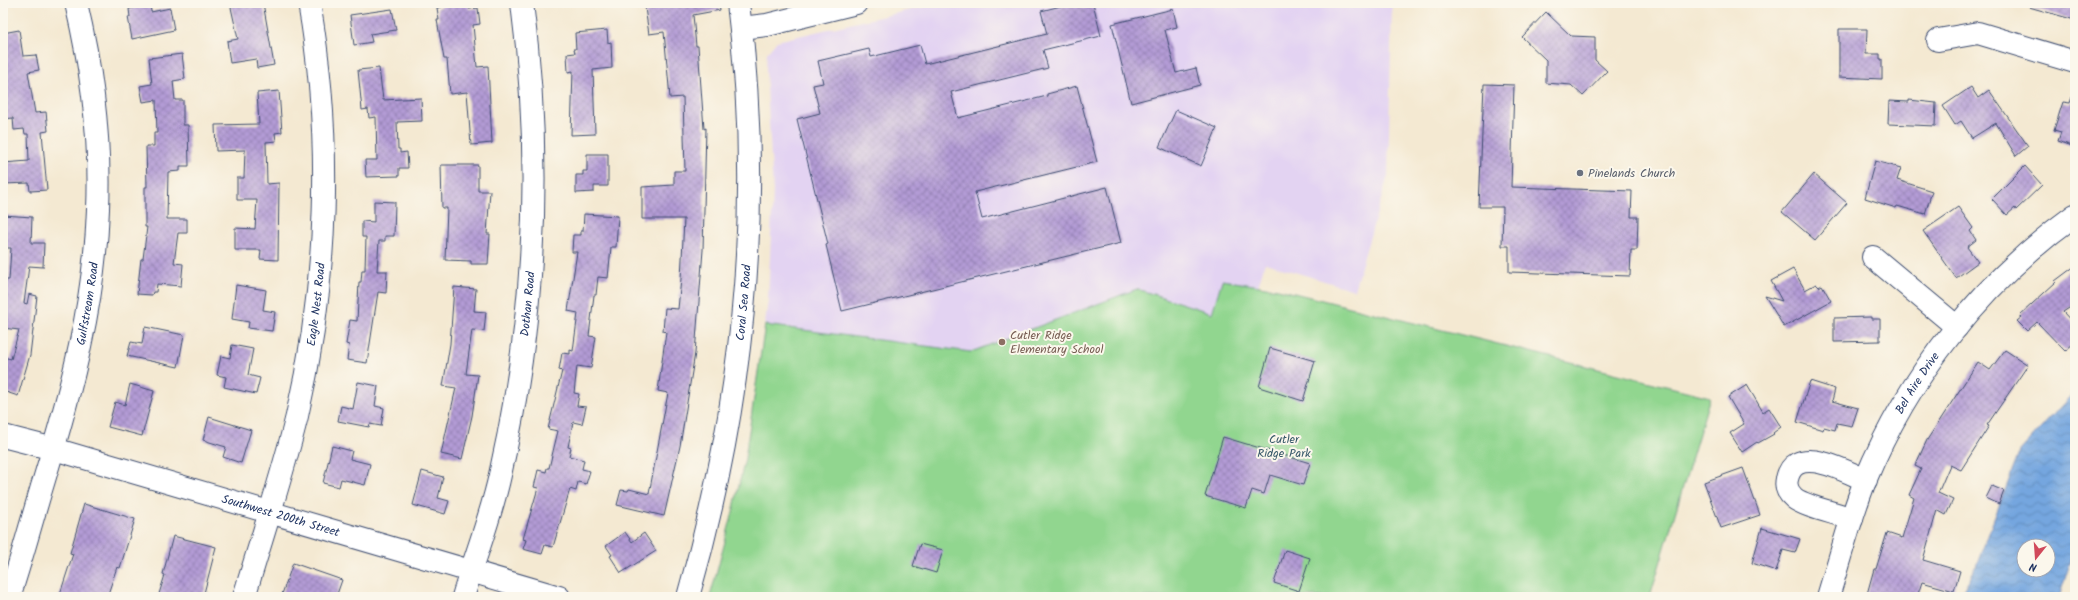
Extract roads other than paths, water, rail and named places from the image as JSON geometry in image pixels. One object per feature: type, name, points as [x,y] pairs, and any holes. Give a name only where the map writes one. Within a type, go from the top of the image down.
[{"type":"street","name":"Gulfstream Road","points":[[9,597],[54,449],[82,340],[92,276],[98,210],[97,141],[92,81],[76,3]]},
{"type":"street","name":"Eagle Nest Road","points":[[244,597],[284,468],[302,391],[315,314],[322,232],[324,185],[322,111],[308,3]]},
{"type":"street","name":"Dothan Road","points":[[463,597],[496,490],[512,418],[520,375],[531,280],[534,247],[534,132],[529,63],[522,3]]},
{"type":"street","name":"Coral Sea Road","points":[[688,597],[705,535],[722,463],[735,385],[748,252],[748,132],[738,3]]},
{"type":"street","points":[[741,28],[767,25],[856,3]]},
{"type":"street","points":[[1938,40],[1978,33],[2075,62]]},
{"type":"street","name":"Bel Aire Drive","points":[[1828,597],[1852,519],[1866,480],[1905,401],[1931,361],[1957,327],[1985,295],[2039,243],[2075,215]]},
{"type":"street","points":[[1873,257],[1957,327]]},
{"type":"street","name":"Southwest 200th Street","points":[[3,436],[54,449],[559,597]]},
{"type":"street","points":[[1852,519],[1795,499],[1787,490],[1786,480],[1788,474],[1799,464],[1810,460],[1866,480]]},
{"type":"water","points":[[2075,391],[2075,548],[2059,597],[1959,597],[1975,569],[2020,451]]},
{"type":"place","name":"Pinelands Church","points":[[1580,173]]},
{"type":"place","name":"Cutler Ridge Elementary School","points":[[1002,342]]},
{"type":"park label","name":"Cutler Ridge Park","points":[[1284,446]]}]
